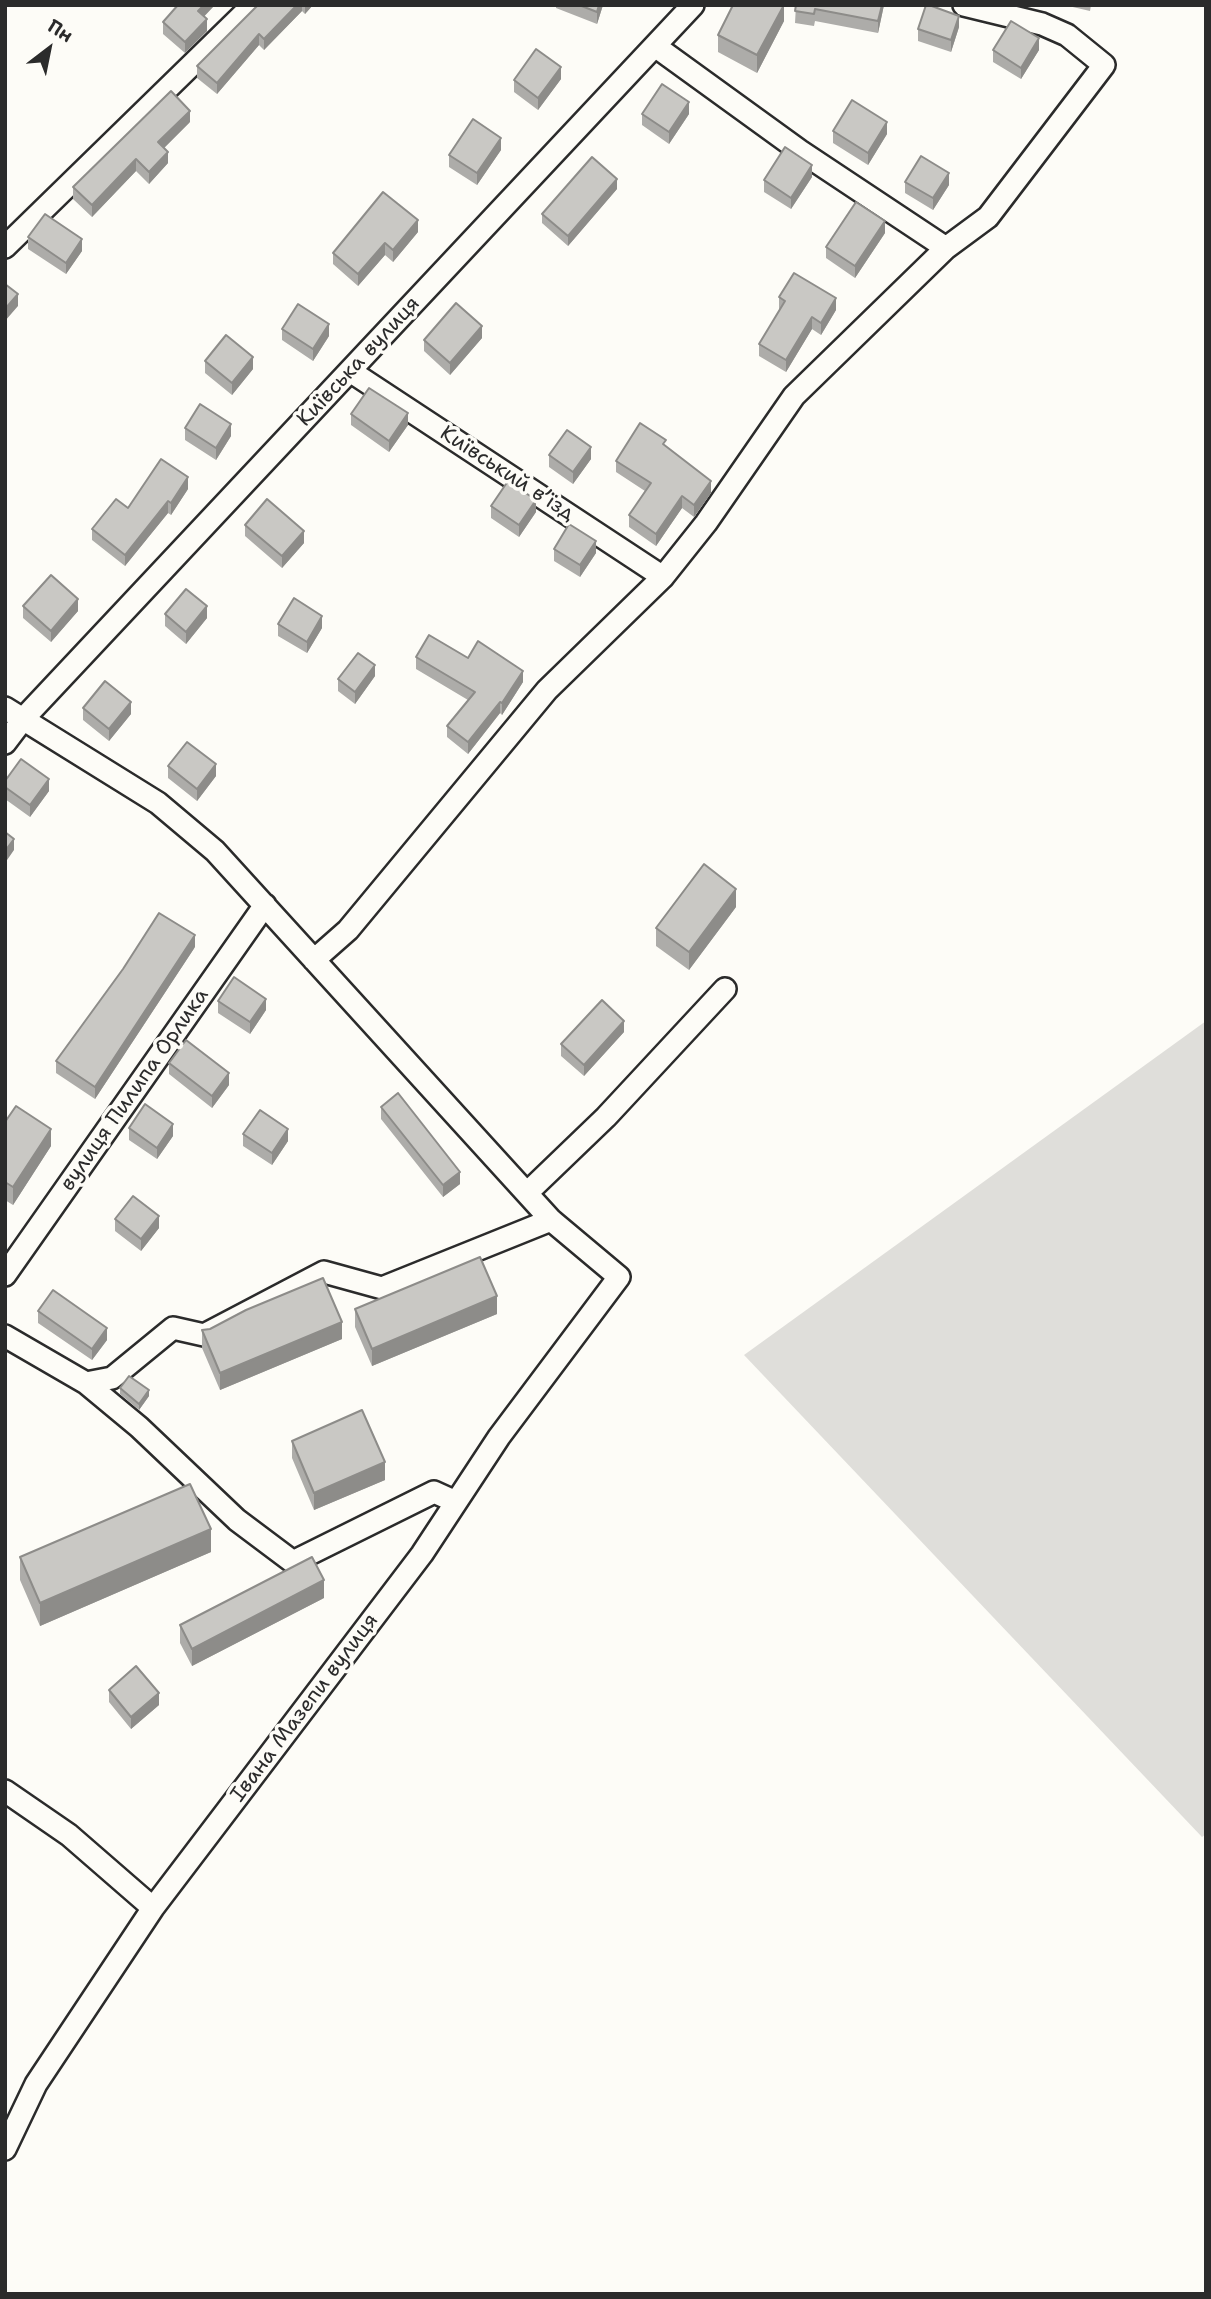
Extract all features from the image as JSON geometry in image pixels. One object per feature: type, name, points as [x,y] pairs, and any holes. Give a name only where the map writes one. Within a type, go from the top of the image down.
[{"type":"street","points":[[5,247],[253,5]]},
{"type":"street","name":"Київська вулиця","points":[[5,743],[15,713],[350,371],[694,5]]},
{"type":"street","points":[[314,960],[348,929],[547,690],[663,577],[706,523],[794,396],[946,248],[988,217],[1104,65],[1067,35],[1042,24],[964,5]]},
{"type":"street","points":[[655,46],[800,151],[946,248]]},
{"type":"street","name":"Київський в’їзд","points":[[350,371],[663,577]]},
{"type":"street","points":[[15,713],[158,803],[215,851],[551,1220],[382,1288],[324,1272],[204,1335],[173,1328],[112,1378],[86,1383]]},
{"type":"street","name":"вулиця Пилипа Орлика","points":[[5,1275],[265,905]]},
{"type":"street","points":[[527,1193],[606,1117],[725,989]]},
{"type":"street","name":"Івана Мазепи вулиця","points":[[5,2149],[36,2084],[153,1908],[422,1555],[499,1437],[619,1277],[551,1220]]},
{"type":"street","points":[[5,1336],[86,1383],[139,1427],[237,1520],[293,1562],[434,1492],[456,1502]]},
{"type":"street","points":[[5,1791],[69,1835],[153,1908]]},
{"type":"shaded area","points":[[1206,1021],[1206,1834],[1202,1837],[744,1355]]},
{"type":"building","points":[[178,5],[204,5],[198,11],[207,19],[185,42],[163,22]]},
{"type":"building","points":[[258,5],[297,5],[264,39],[259,34],[217,83],[197,66]]},
{"type":"building","points":[[579,5],[599,5],[597,12]]},
{"type":"building","points":[[733,5],[784,5],[757,55],[718,35]]},
{"type":"building","points":[[796,5],[882,5],[878,21],[815,9],[814,14],[795,11]]},
{"type":"building","points":[[926,5],[959,16],[951,40],[918,29]]},
{"type":"building","points":[[1011,21],[1039,38],[1021,68],[993,50]]},
{"type":"building","points":[[536,49],[561,67],[538,98],[514,80]]},
{"type":"building","points":[[662,84],[689,102],[669,132],[642,114]]},
{"type":"building","points":[[171,91],[190,111],[158,142],[168,152],[149,172],[136,159],[92,205],[73,187]]},
{"type":"building","points":[[852,100],[887,122],[868,153],[833,131]]},
{"type":"building","points":[[473,119],[501,138],[477,173],[449,155]]},
{"type":"building","points":[[785,147],[812,165],[791,198],[764,180]]},
{"type":"building","points":[[921,156],[949,173],[933,198],[905,182]]},
{"type":"building","points":[[592,157],[617,179],[568,236],[542,214]]},
{"type":"building","points":[[383,192],[418,220],[393,250],[385,243],[358,274],[333,253]]},
{"type":"building","points":[[856,202],[885,221],[855,266],[826,247]]},
{"type":"building","points":[[45,214],[82,239],[66,263],[28,237]]},
{"type":"building","points":[[794,273],[836,298],[821,323],[812,317],[786,360],[759,344],[785,301],[779,297]]},
{"type":"building","points":[[5,284],[18,294],[5,309]]},
{"type":"building","points":[[456,303],[482,326],[450,363],[424,340]]},
{"type":"building","points":[[298,304],[329,324],[313,349],[282,329]]},
{"type":"building","points":[[226,335],[253,357],[232,383],[205,361]]},
{"type":"building","points":[[369,388],[408,413],[389,441],[351,414]]},
{"type":"building","points":[[200,404],[231,424],[216,448],[185,428]]},
{"type":"building","points":[[640,423],[666,440],[663,444],[711,481],[694,505],[682,496],[656,534],[629,515],[651,483],[616,461]]},
{"type":"building","points":[[567,430],[591,447],[573,472],[549,455]]},
{"type":"building","points":[[161,459],[188,477],[171,503],[168,501],[125,555],[92,529],[116,499],[128,508]]},
{"type":"building","points":[[508,481],[536,500],[519,525],[491,506]]},
{"type":"building","points":[[267,499],[304,531],[282,556],[245,525]]},
{"type":"building","points":[[569,524],[596,541],[580,565],[554,549]]},
{"type":"building","points":[[51,575],[78,599],[51,631],[23,606]]},
{"type":"building","points":[[186,589],[207,606],[186,632],[165,614]]},
{"type":"building","points":[[294,598],[322,616],[307,642],[278,624]]},
{"type":"building","points":[[429,635],[468,658],[478,641],[523,671],[502,703],[500,702],[468,742],[447,726],[475,692],[416,657]]},
{"type":"building","points":[[358,653],[375,665],[355,692],[338,679]]},
{"type":"building","points":[[105,681],[131,702],[109,729],[83,708]]},
{"type":"building","points":[[187,742],[216,764],[197,789],[168,766]]},
{"type":"building","points":[[21,759],[49,779],[30,805],[5,787],[5,781]]},
{"type":"building","points":[[5,832],[14,839],[5,851]]},
{"type":"building","points":[[704,864],[736,889],[689,952],[656,928]]},
{"type":"building","points":[[159,913],[195,935],[95,1087],[56,1061],[123,969]]},
{"type":"building","points":[[234,977],[266,999],[250,1022],[218,1001]]},
{"type":"building","points":[[602,1000],[624,1021],[584,1065],[561,1044]]},
{"type":"building","points":[[186,1040],[229,1073],[212,1096],[169,1063]]},
{"type":"building","points":[[398,1093],[460,1172],[443,1185],[381,1107]]},
{"type":"building","points":[[145,1104],[173,1124],[157,1148],[129,1128]]},
{"type":"building","points":[[16,1106],[51,1129],[13,1187],[5,1182],[5,1122]]},
{"type":"building","points":[[260,1110],[288,1129],[272,1153],[243,1134]]},
{"type":"building","points":[[133,1196],[159,1216],[141,1239],[115,1219]]},
{"type":"building","points":[[480,1257],[497,1296],[372,1349],[355,1309]]},
{"type":"building","points":[[323,1278],[342,1322],[220,1373],[202,1330],[210,1329],[246,1310]]},
{"type":"building","points":[[53,1290],[107,1328],[92,1349],[38,1311]]},
{"type":"building","points":[[129,1376],[149,1390],[139,1404],[120,1388]]},
{"type":"building","points":[[362,1410],[385,1462],[314,1493],[292,1441]]},
{"type":"building","points":[[190,1484],[211,1529],[40,1603],[20,1557]]},
{"type":"building","points":[[312,1557],[324,1580],[192,1649],[180,1625]]},
{"type":"building","points":[[136,1666],[159,1693],[131,1717],[109,1690]]}]
